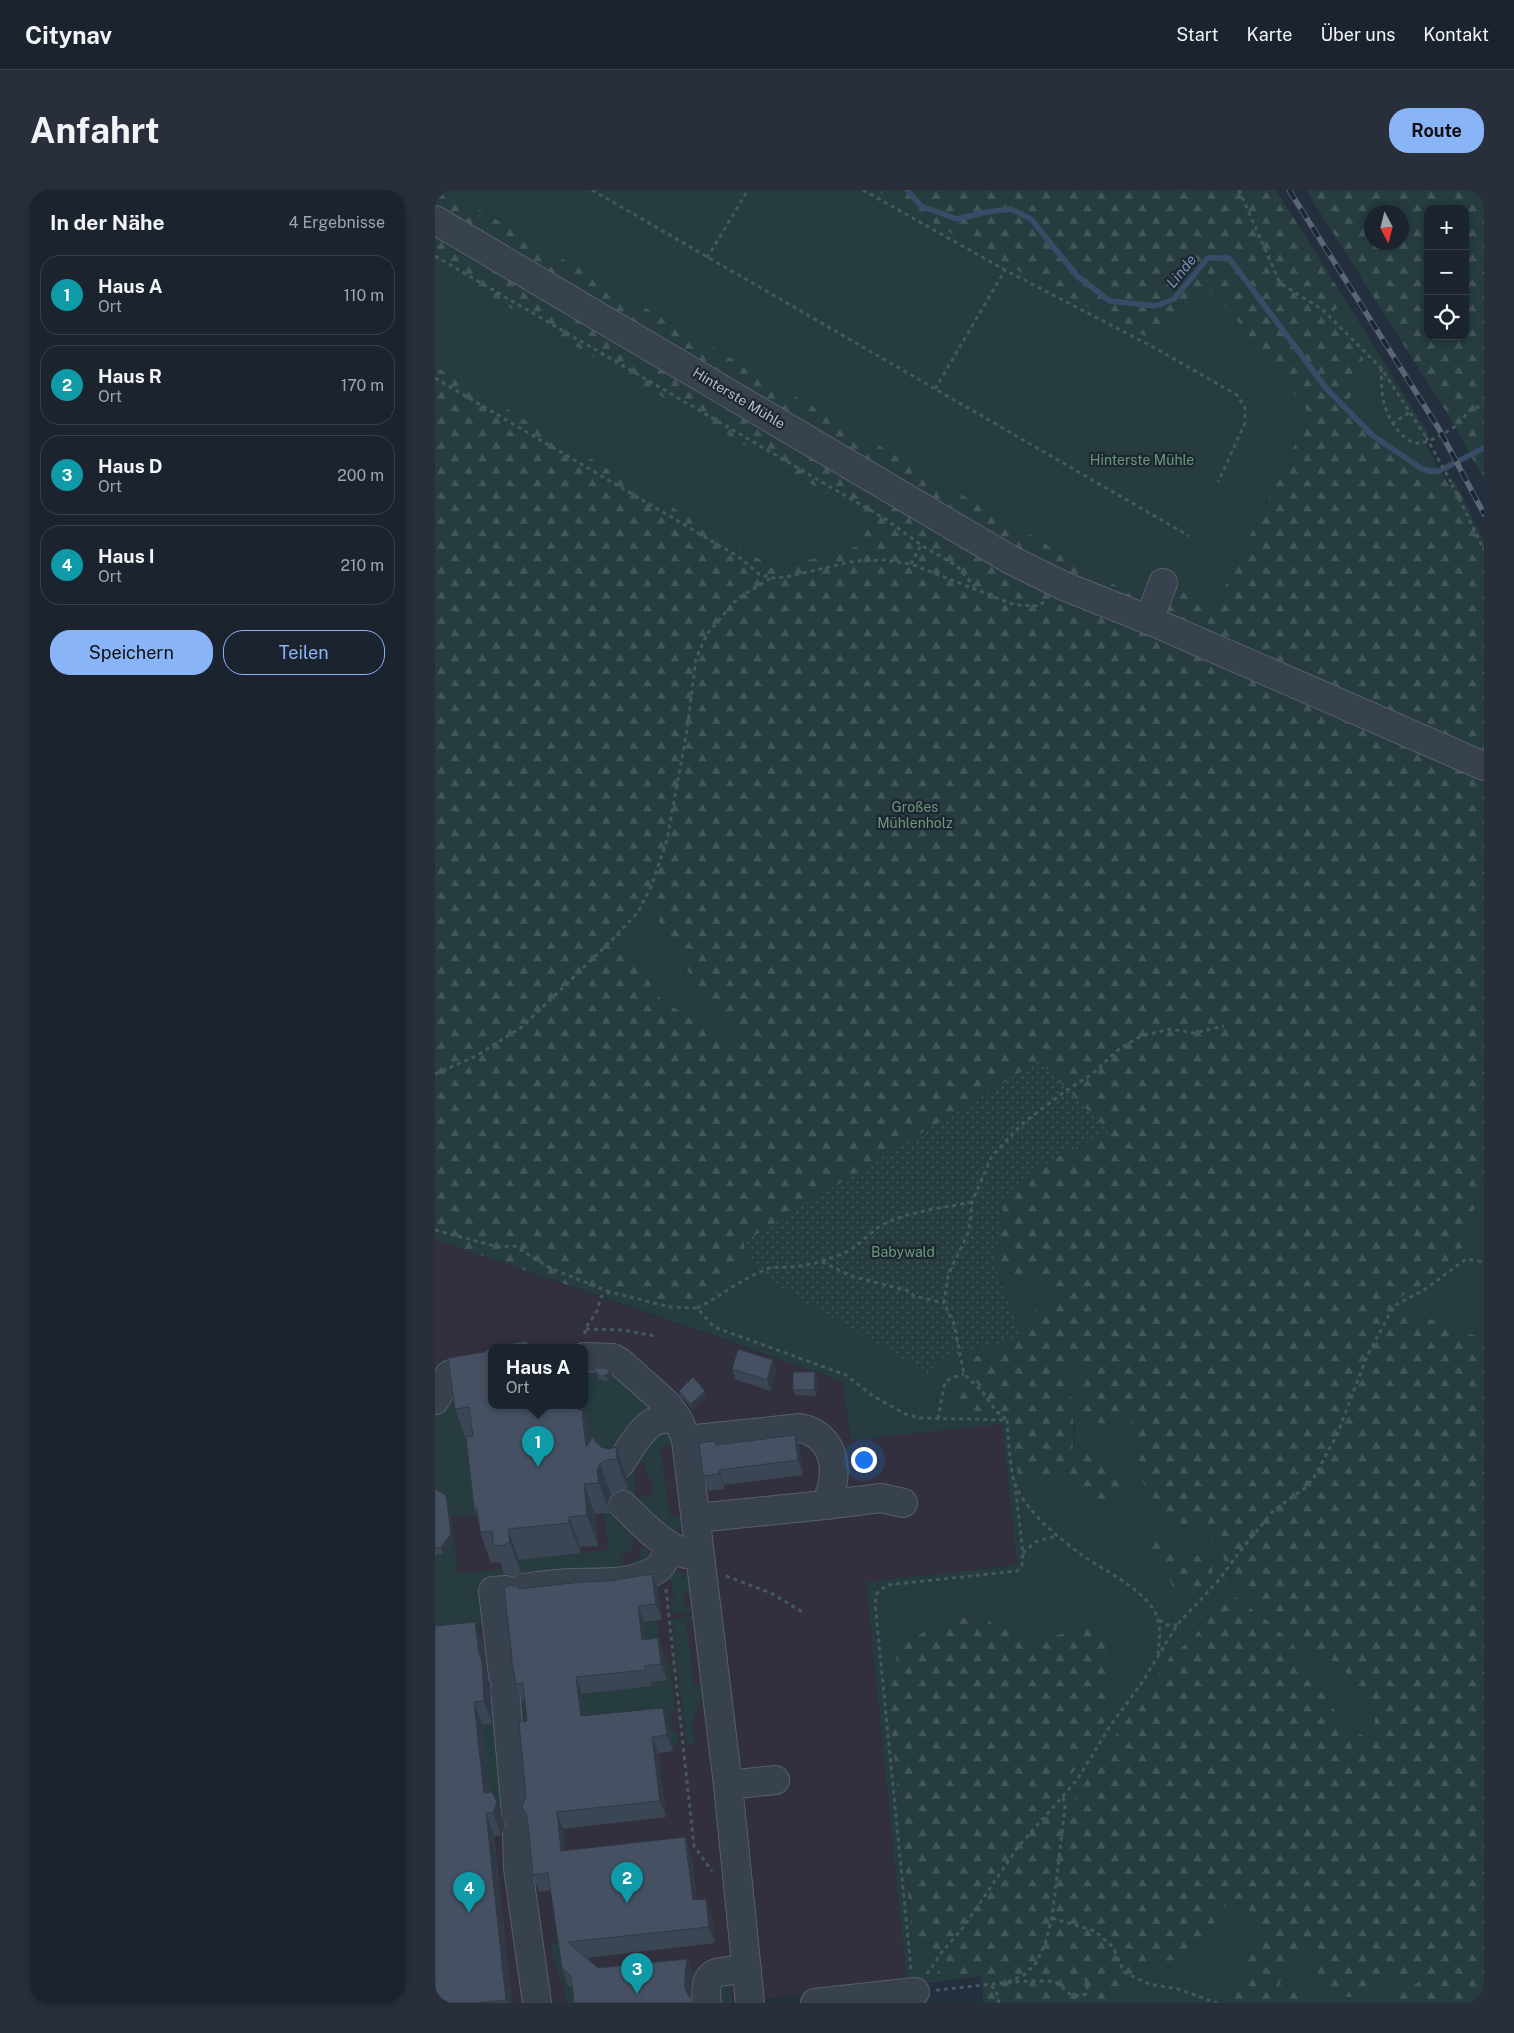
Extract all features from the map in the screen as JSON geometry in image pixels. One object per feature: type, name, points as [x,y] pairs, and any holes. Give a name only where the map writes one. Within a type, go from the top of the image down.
[{"type":"street","name":"Hinterste Mühle","points":[[435,220],[1011,560],[1064,586],[1149,620],[1484,766]]},
{"type":"street","points":[[1149,620],[1163,583]]},
{"type":"street","points":[[588,1357],[613,1358],[621,1362],[667,1405],[682,1431],[703,1566],[750,2003]]},
{"type":"street","points":[[435,1400],[449,1375],[457,1372],[488,1368]]},
{"type":"street","points":[[620,1464],[646,1426],[665,1418],[682,1431],[800,1428],[811,1431],[823,1439],[830,1451],[834,1478],[832,1491],[825,1505]]},
{"type":"street","points":[[697,1518],[881,1498],[903,1503]]},
{"type":"street","points":[[623,1505],[658,1539],[666,1555],[703,1566]]},
{"type":"street","points":[[537,2003],[518,1868],[517,1824],[504,1682],[493,1591],[567,1583],[616,1582],[637,1578],[656,1570],[666,1555]]},
{"type":"street","points":[[471,1631],[497,1628]]},
{"type":"street","points":[[728,1785],[775,1780]]},
{"type":"street","points":[[707,2003],[706,1982],[710,1976],[714,1973],[747,1969]]},
{"type":"street","points":[[815,2003],[915,1992]]},
{"type":"path","points":[[592,190],[1189,536]]},
{"type":"path","points":[[707,258],[748,190]]},
{"type":"path","points":[[863,190],[1005,270],[1155,348],[1237,395],[1245,408],[1245,423],[1218,482]]},
{"type":"path","points":[[1239,190],[1280,282],[1323,310],[1381,368],[1426,437],[1452,484],[1484,550]]},
{"type":"path","points":[[435,256],[887,520],[921,545],[957,566],[976,588]]},
{"type":"path","points":[[935,389],[1005,270]]},
{"type":"path","points":[[1381,368],[1384,403],[1392,424],[1409,441],[1416,444],[1427,442],[1457,424],[1466,412],[1484,406]]},
{"type":"path","points":[[435,378],[739,558],[759,574],[772,578],[786,577],[855,561],[885,560],[911,564],[976,588],[1015,605],[1038,606],[1054,597],[1064,586]]},
{"type":"path","points":[[1392,424],[1410,412]]},
{"type":"path","points":[[911,564],[921,545]]},
{"type":"path","points":[[435,1074],[476,1056],[522,1027],[611,941],[638,912],[651,887],[667,840],[684,748],[697,659],[703,642],[707,634],[737,599],[772,578]]},
{"type":"path","points":[[915,1992],[875,1604],[877,1593],[887,1585],[1017,1571],[1022,1565],[1023,1554],[1007,1420],[996,1411],[981,1390],[964,1374],[955,1324],[943,1303],[948,1276],[969,1231],[972,1202],[992,1156],[1022,1124],[1067,1090],[1091,1075],[1119,1050],[1141,1036],[1170,1029],[1195,1033],[1224,1026]]},
{"type":"path","points":[[435,1230],[498,1247],[515,1246],[550,1268],[610,1292],[669,1307],[697,1308],[715,1300],[741,1282],[766,1270],[822,1262],[849,1251],[883,1224],[921,1212],[972,1202]]},
{"type":"path","points":[[915,1992],[942,1952],[962,1929],[1018,1847],[1077,1780],[1110,1726],[1141,1684],[1177,1625],[1218,1581],[1274,1510],[1305,1488],[1313,1479],[1337,1435],[1367,1356],[1394,1306],[1427,1288],[1466,1259],[1484,1262]]},
{"type":"path","points":[[822,1262],[851,1276],[909,1291],[914,1296],[943,1303]]},
{"type":"path","points":[[585,1344],[585,1329],[597,1310],[601,1297],[610,1292]]},
{"type":"path","points":[[697,1308],[714,1327],[846,1375],[873,1396],[905,1414],[920,1418],[1007,1420]]},
{"type":"path","points":[[585,1329],[623,1330],[655,1336]]},
{"type":"path","points":[[938,1419],[945,1382],[964,1374]]},
{"type":"path","points":[[1015,1484],[1037,1518],[1057,1536],[1083,1556],[1133,1589],[1146,1601],[1158,1620],[1160,1638],[1158,1655]]},
{"type":"path","points":[[1023,1554],[1035,1542],[1057,1536]]},
{"type":"path","points":[[666,1555],[667,1603],[694,1846],[715,1875]]},
{"type":"path","points":[[703,1566],[771,1593],[804,1613]]},
{"type":"path","points":[[660,1604],[667,1603]]},
{"type":"path","points":[[1158,1620],[1167,1625],[1177,1625]]},
{"type":"path","points":[[1008,1982],[1023,1974],[1036,1963],[1045,1944],[1052,1918],[1065,1807],[1063,1796]]},
{"type":"path","points":[[1052,1918],[1095,1930],[1113,1947],[1124,1972],[1149,1984],[1178,1989],[1217,2003]]},
{"type":"path","points":[[915,1992],[990,1986],[1008,1982],[1052,1980],[1068,1994],[1076,1997],[1085,1994],[1088,1984],[1085,1978]]},
{"type":"path","points":[[990,1986],[996,1990],[999,2003]]},
{"type":"shaded area","points":[[435,1240],[842,1381],[851,1440],[1002,1423],[1017,1565],[866,1582],[907,1985],[760,1999],[760,2003],[435,2003]]},
{"type":"green space","name":"Großes Mühlenholz","points":[[435,190],[446,190],[1147,604],[1163,583],[1215,607],[1310,414],[1214,291],[1151,339],[1009,266],[875,190],[1276,190],[1346,301],[1326,317],[1363,358],[1359,386],[1342,407],[1366,434],[1416,467],[1426,471],[1439,469],[1449,485],[1455,482],[1484,541],[1484,1177],[1463,1247],[1428,1281],[1389,1304],[1484,1339],[1484,2003],[1388,2003],[1390,1998],[1425,1979],[1386,1979],[1369,1998],[1330,1996],[1315,1980],[1322,1951],[1309,1942],[1291,1959],[1279,1985],[1301,1990],[1315,2003],[1233,2003],[1236,1991],[1251,1978],[1246,1961],[1259,1938],[1246,1902],[1223,1907],[1207,1935],[1177,1960],[1149,1962],[1132,1974],[1120,2000],[1136,2003],[983,2003],[981,1976],[934,1982],[945,1950],[913,1946],[887,1682],[897,1665],[895,1648],[950,1618],[979,1617],[1033,1641],[1084,1628],[1106,1631],[1111,1651],[1105,1686],[1110,1712],[1088,1754],[1070,1776],[1049,1811],[1066,1818],[1085,1780],[1170,1657],[1195,1636],[1222,1593],[1234,1596],[1269,1622],[1293,1644],[1343,1724],[1367,1738],[1375,1734],[1375,1722],[1367,1697],[1340,1665],[1304,1644],[1235,1589],[1224,1559],[1204,1533],[1165,1517],[1143,1482],[1130,1417],[1109,1424],[1091,1422],[1080,1409],[1080,1369],[1066,1366],[1073,1409],[1072,1452],[1096,1447],[1120,1468],[1122,1489],[1113,1504],[1091,1504],[1073,1491],[1070,1470],[1042,1479],[1018,1476],[1009,1416],[952,1407],[951,1394],[961,1387],[980,1387],[968,1373],[971,1357],[991,1354],[1021,1337],[1023,1318],[1050,1301],[1047,1282],[1017,1277],[995,1263],[744,1242],[744,1261],[735,1276],[712,1297],[696,1304],[672,1304],[640,1297],[628,1289],[605,1286],[597,1295],[435,1240],[435,366],[776,569],[858,546],[873,520],[435,264]],"holes":[[[645,897],[691,976],[743,1045],[723,1041],[660,998],[619,932]]]},
{"type":"green space","name":"Hinterste Mühle","points":[[446,190],[875,190],[1009,266],[1214,290],[1310,414],[1215,607],[1163,583],[1147,605]]},
{"type":"green space","points":[[1306,190],[1484,190],[1484,480],[1452,421]]},
{"type":"green space","points":[[435,264],[873,520],[858,546],[776,569],[435,366]]},
{"type":"green space","points":[[1346,301],[1429,435],[1423,439],[1439,469],[1426,471],[1416,467],[1366,434],[1341,407],[1359,386],[1326,317]]},
{"type":"green space","points":[[645,897],[691,976],[744,1045],[723,1041],[660,998],[619,932]]},
{"type":"green space","name":"Babywald","points":[[1039,1061],[1109,1132],[1038,1167],[1005,1196],[994,1262],[1022,1337],[936,1360],[930,1375],[764,1278],[758,1267],[756,1268],[744,1242]]},
{"type":"green space","points":[[1484,1177],[1484,1339],[1388,1304],[1428,1281],[1463,1247]]},
{"type":"green space","points":[[980,1237],[1007,1297],[994,1262],[1017,1277],[1047,1282],[1050,1301],[1023,1318],[1022,1337],[991,1354],[971,1357],[980,1388],[961,1387],[951,1394],[1009,1416],[1042,1479],[1071,1470],[1075,1430],[1066,1366],[1080,1369],[1080,1409],[1109,1424],[1130,1416],[1143,1482],[1165,1517],[1204,1533],[1224,1559],[1230,1579],[1304,1644],[1340,1665],[1367,1697],[1375,1722],[1375,1734],[1367,1738],[1343,1724],[1293,1644],[1269,1622],[1234,1596],[1223,1593],[1195,1636],[1170,1657],[1085,1780],[1067,1818],[1048,1812],[1070,1776],[1088,1754],[1110,1712],[1105,1686],[1111,1651],[1084,1628],[1033,1641],[979,1617],[950,1618],[895,1648],[897,1665],[887,1682],[913,1945],[946,1950],[934,1982],[907,1985],[866,1582],[1017,1565],[1002,1424],[851,1440],[842,1381],[597,1295],[604,1286],[628,1289],[640,1297],[672,1304],[696,1304],[712,1297],[744,1261],[744,1242]],"holes":[[[887,1308],[945,1357],[936,1360]],[[1165,1536],[1174,1551],[1202,1557],[1176,1591],[1163,1567]]]},
{"type":"green space","points":[[588,1364],[603,1364],[599,1379],[604,1381],[610,1379],[616,1369],[650,1411],[613,1460],[590,1441],[588,1421],[585,1421],[584,1409],[588,1409]]},
{"type":"green space","points":[[452,1383],[467,1440],[482,1514],[450,1517],[435,1495],[435,1416]]},
{"type":"green space","points":[[670,1430],[676,1445],[660,1447],[670,1517],[684,1516],[684,1522],[681,1529],[668,1533],[640,1509],[639,1497],[653,1495],[651,1477],[647,1477],[645,1463],[637,1464],[651,1432]]},
{"type":"green space","points":[[633,1458],[636,1506],[629,1499],[626,1469]]},
{"type":"green space","points":[[603,1500],[617,1511],[612,1517],[636,1540],[632,1545],[635,1548],[622,1555],[621,1563],[626,1566],[641,1557],[640,1548],[642,1546],[658,1560],[661,1589],[525,1605],[519,1560],[608,1550]]},
{"type":"green space","points":[[1152,1534],[1165,1536],[1174,1551],[1202,1557],[1213,1567],[1210,1584],[1195,1595],[1175,1591],[1163,1567],[1150,1553],[1145,1543]]},
{"type":"green space","points":[[454,1542],[458,1574],[504,1569],[514,1663],[489,1626],[435,1631],[435,1556],[443,1554]]},
{"type":"green space","points":[[668,1568],[687,1575],[694,1582],[698,1592],[683,1594],[684,1609],[700,1607],[700,1610],[672,1614],[670,1599],[674,1598],[671,1580],[668,1580]]},
{"type":"green space","points":[[701,1615],[701,1618],[686,1620],[693,1685],[709,1684],[693,1719],[695,1744],[687,1746],[672,1619]]},
{"type":"green space","points":[[657,1621],[661,1655],[648,1657],[644,1623]]},
{"type":"green space","points":[[665,1662],[670,1662],[675,1711],[669,1712],[672,1731],[677,1731],[678,1744],[672,1746],[669,1724],[587,1732],[582,1694],[652,1686],[651,1682],[666,1680]]},
{"type":"green space","points":[[529,1700],[529,1803],[491,1807],[482,1725],[499,1723],[497,1703]]},
{"type":"green space","points":[[1246,1902],[1259,1938],[1246,1961],[1251,1978],[1236,1991],[1233,2003],[1136,2003],[1120,2000],[1132,1975],[1149,1962],[1177,1960],[1207,1935],[1223,1907]]},
{"type":"green space","points":[[1309,1941],[1322,1951],[1315,1980],[1427,1979],[1390,1998],[1388,2003],[1315,2003],[1301,1990],[1279,1985],[1291,1959]]},
{"type":"green space","points":[[562,1942],[577,1988],[579,2003],[566,2003],[564,1983],[559,1979],[557,1966],[554,1966],[550,1944]]},
{"type":"green space","points":[[728,1977],[732,2003],[715,2003],[711,1987]]},
{"type":"building","points":[[527,1341],[527,1344],[507,1344]]},
{"type":"building","points":[[488,1349],[488,1409],[579,1409],[582,1410],[586,1447],[594,1436],[595,1441],[601,1447],[608,1449],[616,1447],[617,1460],[608,1459],[600,1464],[597,1471],[599,1483],[584,1484],[587,1515],[569,1517],[569,1523],[508,1529],[510,1542],[502,1546],[493,1544],[492,1531],[480,1532],[477,1508],[474,1508],[466,1437],[473,1436],[469,1407],[455,1409],[448,1358],[484,1352]]},
{"type":"building","points":[[738,1349],[773,1360],[767,1380],[732,1369]]},
{"type":"building","points":[[594,1368],[606,1368],[610,1371],[602,1376],[597,1374]]},
{"type":"building","points":[[793,1372],[815,1372],[814,1390],[793,1390]]},
{"type":"building","points":[[693,1377],[705,1391],[691,1404],[679,1391]]},
{"type":"building","points":[[795,1435],[798,1460],[719,1470],[719,1474],[703,1476],[699,1443],[715,1441],[716,1445]]},
{"type":"building","points":[[435,1489],[446,1495],[451,1534],[441,1547],[435,1548]]},
{"type":"building","points":[[652,1574],[656,1604],[638,1606],[642,1640],[658,1638],[661,1664],[645,1666],[646,1670],[576,1677],[581,1716],[663,1708],[667,1735],[652,1737],[660,1801],[557,1812],[561,1851],[685,1837],[693,1900],[706,1899],[709,1927],[568,1942],[598,1968],[687,1959],[685,1988],[693,2003],[574,2003],[571,1976],[562,1968],[548,1873],[533,1875],[527,1815],[522,1807],[526,1796],[519,1722],[527,1721],[523,1683],[516,1684],[512,1663],[504,1588],[510,1585],[519,1589],[580,1582],[609,1581]]},
{"type":"building","points":[[475,1622],[479,1654],[482,1661],[484,1701],[474,1702],[484,1793],[492,1792],[497,1802],[493,1813],[486,1813],[506,2000],[477,2003],[435,2003],[435,1626]]},
{"type":"waterway","name":"Linde","points":[[907,190],[921,206],[957,219],[1011,209],[1031,219],[1077,276],[1110,301],[1155,306],[1174,299],[1208,258],[1229,258],[1326,388],[1372,435],[1422,469],[1437,472],[1484,448]]},
{"type":"railway","points":[[1289,190],[1439,429],[1484,514]]},
{"type":"place","name":"Haus A","points":[[538,1467]]},
{"type":"place","name":"Haus R","points":[[627,1903]]},
{"type":"place","name":"Haus I","points":[[469,1913]]},
{"type":"place","name":"Haus D","points":[[637,1994]]}]
